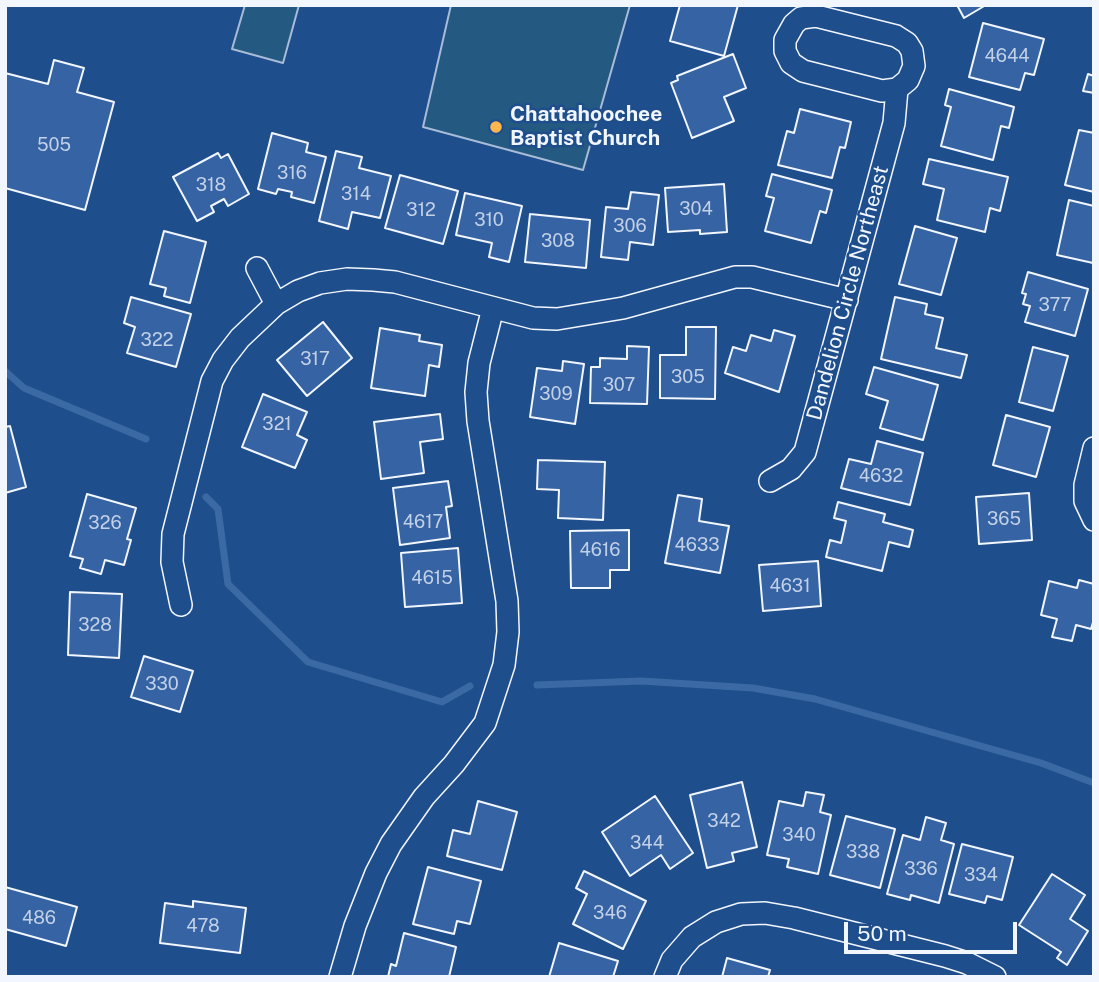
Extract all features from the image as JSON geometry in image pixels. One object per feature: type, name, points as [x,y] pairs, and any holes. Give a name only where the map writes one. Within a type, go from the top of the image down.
[{"type":"street","name":"Dandelion Circle Northeast","points":[[770,481],[791,469],[805,452],[894,123],[897,89],[908,80],[914,66],[912,51],[907,43],[896,36],[816,16],[801,18],[794,24],[785,40],[785,51],[791,63],[803,71],[882,91],[897,89]]},
{"type":"street","points":[[257,268],[276,304]]},
{"type":"street","points":[[181,605],[172,562],[173,534],[212,381],[223,360],[240,338],[276,304],[298,291],[320,283],[347,279],[395,282],[533,318],[557,319],[585,316],[735,277],[752,277],[847,300]]},
{"type":"street","points":[[340,977],[355,926],[386,854],[405,822],[485,723],[504,665],[508,632],[507,601],[478,421],[476,392],[479,363],[493,308]]},
{"type":"street","points":[[1094,448],[1085,485],[1085,501],[1094,520]]},
{"type":"street","points":[[665,977],[672,960],[692,937],[716,922],[741,914],[765,913],[945,956],[995,977]]},
{"type":"shaded area","points":[[245,5],[299,5],[283,63],[232,49]]},
{"type":"shaded area","points":[[451,5],[630,5],[583,170],[423,127]]},
{"type":"building","points":[[680,5],[738,5],[724,56],[670,41]]},
{"type":"building","points":[[957,5],[986,5],[964,18]]},
{"type":"building","points":[[983,23],[1044,39],[1034,75],[1025,73],[1020,90],[969,77]]},
{"type":"building","points":[[733,54],[746,88],[724,97],[734,121],[692,138],[671,83],[678,80],[677,76]]},
{"type":"building","points":[[54,60],[84,68],[77,92],[114,102],[85,210],[5,188],[5,73],[48,84]]},
{"type":"building","points":[[1088,74],[1094,76],[1094,93],[1083,91]]},
{"type":"building","points":[[949,89],[1014,107],[1009,128],[1001,126],[993,160],[941,146],[951,107],[945,105]]},
{"type":"building","points":[[800,109],[851,122],[845,148],[840,147],[832,178],[778,165],[787,131],[794,133]]},
{"type":"building","points":[[1079,130],[1094,133],[1094,192],[1065,185]]},
{"type":"building","points":[[272,133],[308,143],[306,152],[326,157],[314,203],[291,197],[292,192],[278,189],[276,194],[258,189]]},
{"type":"building","points":[[336,151],[362,157],[359,168],[391,176],[380,218],[352,212],[348,229],[319,221]]},
{"type":"building","points":[[218,153],[221,158],[228,154],[249,194],[228,206],[224,199],[211,206],[214,212],[197,221],[173,177]]},
{"type":"building","points":[[929,159],[1008,177],[1000,211],[990,208],[985,232],[937,220],[944,189],[923,184]]},
{"type":"building","points":[[772,174],[832,190],[826,213],[820,211],[811,243],[765,231],[774,198],[766,196]]},
{"type":"building","points":[[400,175],[458,191],[443,244],[385,228]]},
{"type":"building","points":[[724,184],[727,232],[668,232],[665,188]]},
{"type":"building","points":[[631,192],[659,195],[653,245],[630,242],[628,260],[601,257],[606,207],[628,209]]},
{"type":"building","points":[[465,193],[522,206],[509,262],[489,257],[492,243],[456,235]]},
{"type":"building","points":[[1069,200],[1094,206],[1093,263],[1057,255]]},
{"type":"building","points":[[530,214],[590,220],[586,268],[525,262]]},
{"type":"building","points":[[915,226],[957,238],[941,295],[899,284]]},
{"type":"building","points":[[164,231],[206,242],[190,303],[164,296],[166,288],[150,284]]},
{"type":"building","points":[[1028,272],[1088,289],[1075,336],[1025,322],[1030,306],[1023,304],[1026,294],[1022,293]]},
{"type":"building","points":[[131,297],[191,314],[176,367],[127,353],[135,327],[124,323]]},
{"type":"building","points":[[895,297],[927,304],[925,314],[943,318],[936,348],[967,355],[961,378],[881,359]]},
{"type":"building","points":[[323,322],[352,358],[307,396],[277,360]]},
{"type":"building","points":[[686,327],[716,327],[715,399],[660,398],[660,355],[686,355]]},
{"type":"building","points":[[380,328],[420,335],[419,341],[442,345],[439,367],[429,365],[425,396],[371,388]]},
{"type":"building","points":[[774,330],[795,336],[779,392],[725,373],[733,347],[746,351],[751,335],[771,341]]},
{"type":"building","points":[[627,346],[649,347],[647,404],[590,403],[591,367],[600,367],[600,358],[627,359]]},
{"type":"building","points":[[1033,347],[1068,356],[1053,411],[1019,402]]},
{"type":"building","points":[[563,361],[584,364],[575,424],[530,417],[537,368],[562,371]]},
{"type":"building","points":[[874,367],[938,385],[923,440],[880,428],[888,401],[866,394]]},
{"type":"building","points":[[263,394],[307,412],[297,435],[307,440],[295,468],[242,447]]},
{"type":"building","points":[[440,414],[443,439],[420,442],[424,473],[381,479],[374,422]]},
{"type":"building","points":[[1006,415],[1050,427],[1036,477],[993,465]]},
{"type":"building","points":[[10,426],[26,487],[5,493],[5,427]]},
{"type":"building","points":[[877,441],[923,453],[910,505],[841,488],[849,459],[871,464]]},
{"type":"building","points":[[538,460],[605,462],[603,520],[558,518],[559,490],[537,489]]},
{"type":"building","points":[[448,481],[452,506],[446,507],[450,538],[400,545],[393,488]]},
{"type":"building","points":[[1029,493],[1032,540],[979,544],[976,497]]},
{"type":"building","points":[[87,494],[136,508],[127,539],[131,540],[124,565],[105,560],[101,574],[80,568],[83,559],[70,556]]},
{"type":"building","points":[[678,495],[702,499],[699,521],[729,526],[720,573],[665,563]]},
{"type":"building","points":[[838,502],[885,514],[883,522],[913,530],[909,547],[889,542],[882,571],[826,557],[830,540],[841,543],[846,521],[834,518]]},
{"type":"building","points":[[629,530],[629,570],[610,570],[610,588],[571,588],[570,531]]},
{"type":"building","points":[[458,548],[462,603],[405,607],[401,553]]},
{"type":"building","points":[[818,561],[821,606],[763,611],[759,565]]},
{"type":"building","points":[[1079,580],[1094,584],[1094,619],[1091,629],[1076,625],[1072,641],[1052,637],[1057,619],[1041,615],[1049,581],[1077,588]]},
{"type":"building","points":[[70,592],[122,594],[119,658],[68,655]]},
{"type":"building","points":[[144,656],[193,671],[180,712],[131,697]]},
{"type":"building","points":[[742,782],[757,847],[732,853],[734,861],[707,868],[690,795]]},
{"type":"building","points":[[806,792],[824,795],[820,812],[831,815],[818,874],[787,867],[789,859],[767,855],[779,801],[803,806]]},
{"type":"building","points":[[655,796],[693,853],[670,869],[661,855],[630,876],[602,832]]},
{"type":"building","points":[[478,801],[517,812],[502,870],[447,856],[453,830],[470,834]]},
{"type":"building","points":[[846,816],[895,829],[880,888],[830,875]]},
{"type":"building","points":[[926,817],[946,823],[941,840],[954,844],[939,903],[911,895],[910,900],[887,894],[903,835],[920,840]]},
{"type":"building","points":[[962,844],[1013,857],[1002,900],[987,896],[985,903],[949,894]]},
{"type":"building","points":[[428,867],[481,881],[470,924],[457,921],[454,934],[413,924]]},
{"type":"building","points":[[584,871],[646,901],[623,949],[573,924],[587,894],[576,888]]},
{"type":"building","points":[[1052,874],[1085,895],[1070,919],[1088,931],[1067,965],[1057,958],[1061,952],[1019,925]]},
{"type":"building","points":[[5,887],[77,907],[66,946],[5,929]]},
{"type":"building","points":[[193,901],[246,908],[240,953],[160,943],[165,903],[193,907]]},
{"type":"building","points":[[404,933],[456,947],[449,977],[388,977],[391,964],[396,966]]},
{"type":"building","points":[[559,943],[618,961],[613,977],[549,977]]},
{"type":"building","points":[[727,958],[770,970],[768,977],[722,977]]},
{"type":"waterway","points":[[5,371],[24,388],[146,439]]},
{"type":"waterway","points":[[206,497],[218,509],[228,584],[308,662],[442,702],[470,686]]},
{"type":"waterway","points":[[537,685],[641,681],[753,688],[815,699],[1041,763],[1094,783]]},
{"type":"place","name":"Chattahoochee Baptist Church","points":[[496,127]]}]
